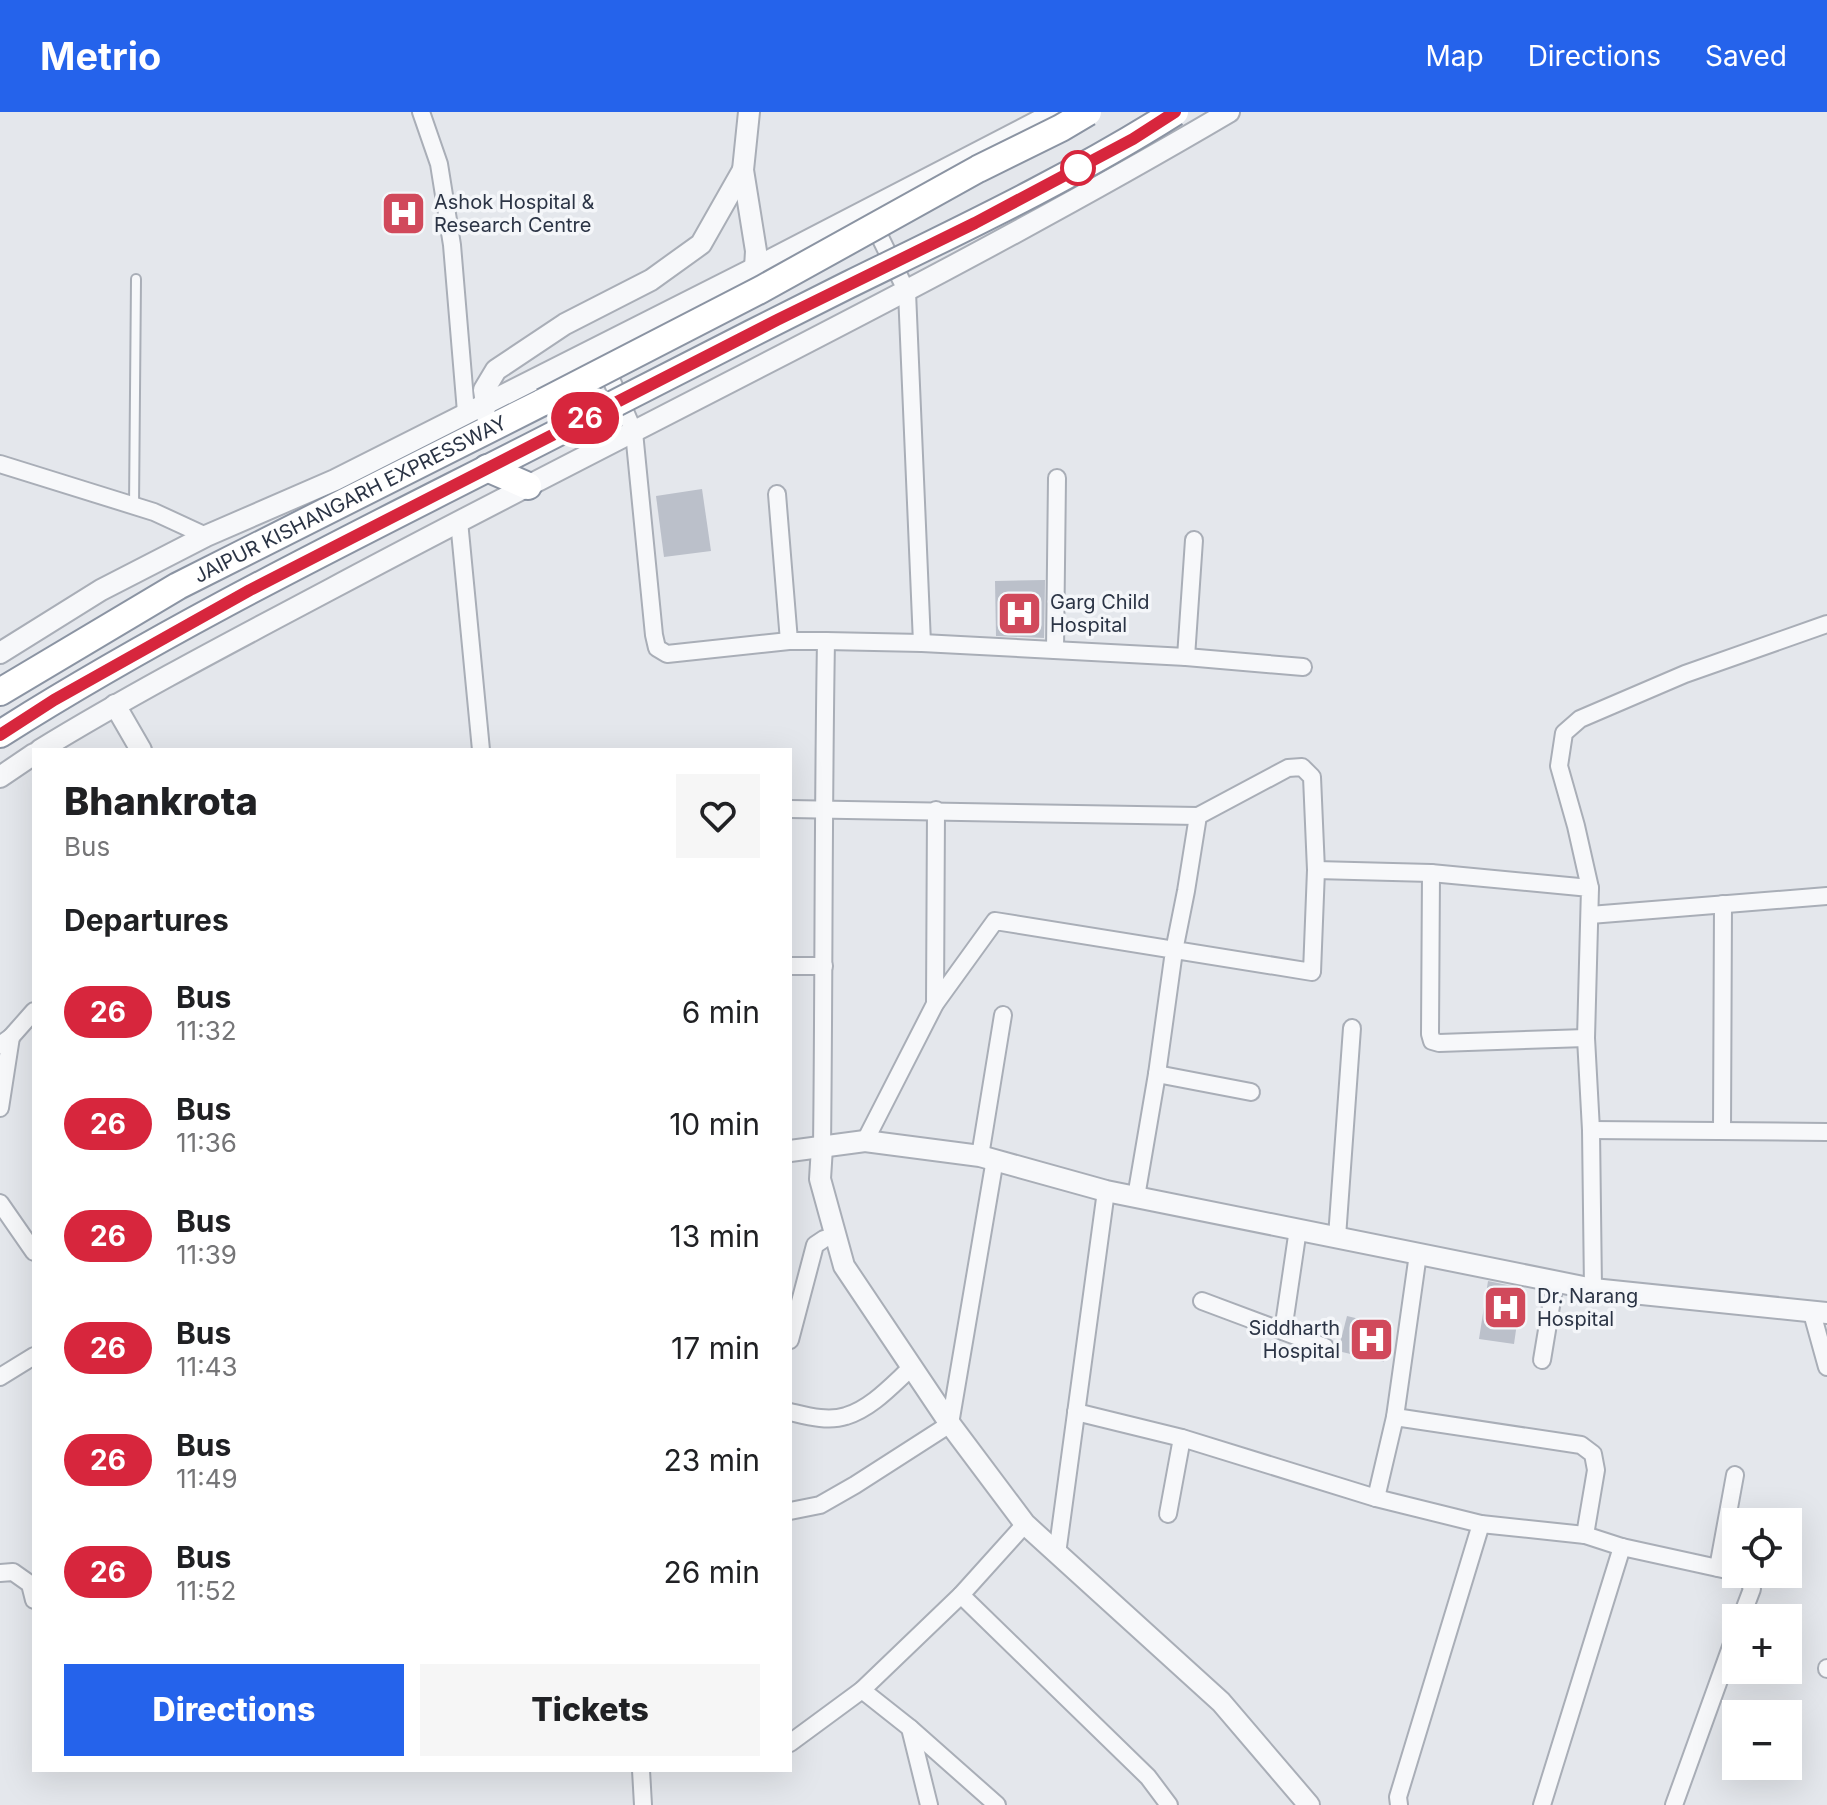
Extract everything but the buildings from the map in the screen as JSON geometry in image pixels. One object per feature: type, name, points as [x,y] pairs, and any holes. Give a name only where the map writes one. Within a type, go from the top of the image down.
[{"type":"highway","name":"JAIPUR KISHANGARH EXPRESSWAY","points":[[0,692],[178,586],[762,289],[1088,112]]},
{"type":"highway","name":"JAIPUR KISHANGARH EXPRESSWAY","points":[[0,734],[54,700],[250,590],[777,320],[975,223],[1133,139],[1175,112]]},
{"type":"highway","points":[[487,468],[528,486]]},
{"type":"street","points":[[421,112],[439,164],[452,245],[466,412]]},
{"type":"street","points":[[749,112],[743,170],[756,251],[755,268]]},
{"type":"street","points":[[0,653],[101,590],[206,536],[335,480],[1056,112]]},
{"type":"street","points":[[50,748],[115,705],[459,521],[907,292],[1229,112]]},
{"type":"street","points":[[470,439],[473,425],[483,415],[486,403],[484,390],[496,370],[565,324],[651,280],[701,244],[743,170]]},
{"type":"street","points":[[867,210],[907,292],[922,643]]},
{"type":"street","points":[[597,347],[634,432],[654,635],[657,648],[667,654],[789,641],[826,641],[1186,657],[1303,667]]},
{"type":"street","points":[[0,464],[154,512],[206,536]]},
{"type":"street","points":[[1055,650],[1057,478]]},
{"type":"street","points":[[777,494],[789,641]]},
{"type":"street","points":[[459,521],[481,748]]},
{"type":"street","points":[[1186,657],[1194,540]]},
{"type":"street","points":[[1593,1289],[1591,1130],[1586,1038],[1590,888],[1559,766],[1564,733],[1580,719],[1671,680],[1827,624]]},
{"type":"street","points":[[826,641],[820,1179],[844,1266],[950,1424],[1025,1524],[1221,1702],[1309,1805]]},
{"type":"street","points":[[115,705],[140,748]]},
{"type":"street","points":[[0,777],[32,760]]},
{"type":"street","points":[[792,809],[1198,816],[1288,768],[1302,767],[1312,777],[1316,870],[1312,972],[995,921],[935,1004],[865,1141]]},
{"type":"street","points":[[935,1004],[936,810]]},
{"type":"street","points":[[1136,1197],[1198,816]]},
{"type":"street","points":[[1316,870],[1431,873],[1590,888]]},
{"type":"street","points":[[1431,873],[1432,1041],[1586,1038]]},
{"type":"street","points":[[1590,915],[1827,896]]},
{"type":"street","points":[[1722,1131],[1723,904]]},
{"type":"street","points":[[792,966],[824,966]]},
{"type":"street","points":[[0,1108],[6,1041],[32,1013]]},
{"type":"street","points":[[792,1511],[820,1505],[950,1424],[987,1158],[1003,1015]]},
{"type":"street","points":[[1337,1237],[1352,1028]]},
{"type":"street","points":[[1157,1074],[1251,1092]]},
{"type":"street","points":[[1591,1130],[1827,1132]]},
{"type":"street","points":[[792,1151],[865,1141],[987,1158],[1106,1191],[1555,1282],[1593,1289],[1820,1313],[1827,1367]]},
{"type":"street","points":[[1057,1554],[1106,1191]]},
{"type":"street","points":[[0,1203],[32,1249]]},
{"type":"street","points":[[1283,1331],[1298,1229]]},
{"type":"street","points":[[792,1332],[815,1245],[836,1236]]},
{"type":"street","points":[[1376,1498],[1395,1417],[1418,1254]]},
{"type":"street","points":[[1542,1360],[1555,1282]]},
{"type":"street","points":[[1202,1301],[1325,1347]]},
{"type":"street","points":[[0,1377],[32,1357]]},
{"type":"street","points":[[792,1412],[814,1418],[845,1417],[873,1402],[912,1367]]},
{"type":"street","points":[[1076,1412],[1182,1438],[1376,1498],[1481,1524],[1585,1535],[1622,1547],[1722,1569]]},
{"type":"street","points":[[1395,1417],[1581,1445],[1593,1454],[1596,1470],[1585,1535]]},
{"type":"street","points":[[1168,1514],[1182,1438]]},
{"type":"street","points":[[1718,1568],[1735,1475]]},
{"type":"street","points":[[792,1742],[862,1690],[961,1595],[1025,1524]]},
{"type":"street","points":[[1399,1805],[1398,1797],[1481,1524]]},
{"type":"street","points":[[1542,1805],[1622,1547]]},
{"type":"street","points":[[0,1573],[13,1572],[30,1584],[32,1592]]},
{"type":"street","points":[[961,1595],[1148,1777],[1169,1805]]},
{"type":"street","points":[[1679,1804],[1722,1675]]},
{"type":"street","points":[[862,1690],[997,1805]]},
{"type":"street","points":[[910,1728],[929,1805]]},
{"type":"street","points":[[641,1772],[643,1805]]},
{"type":"lane","points":[[134,506],[136,279]]},
{"type":"bus line","name":"26","points":[[0,735],[54,700],[250,590],[777,320],[975,223],[1133,139],[1175,112]]},
{"type":"place","name":"Ashok Hospital & Research Centre","points":[[403,213]]},
{"type":"place","name":"Garg Child Hospital","points":[[1019,614]]},
{"type":"place","name":"Dr. Narang Hospital","points":[[1506,1307]]},
{"type":"place","name":"Siddharth Hospital","points":[[1371,1340]]}]
